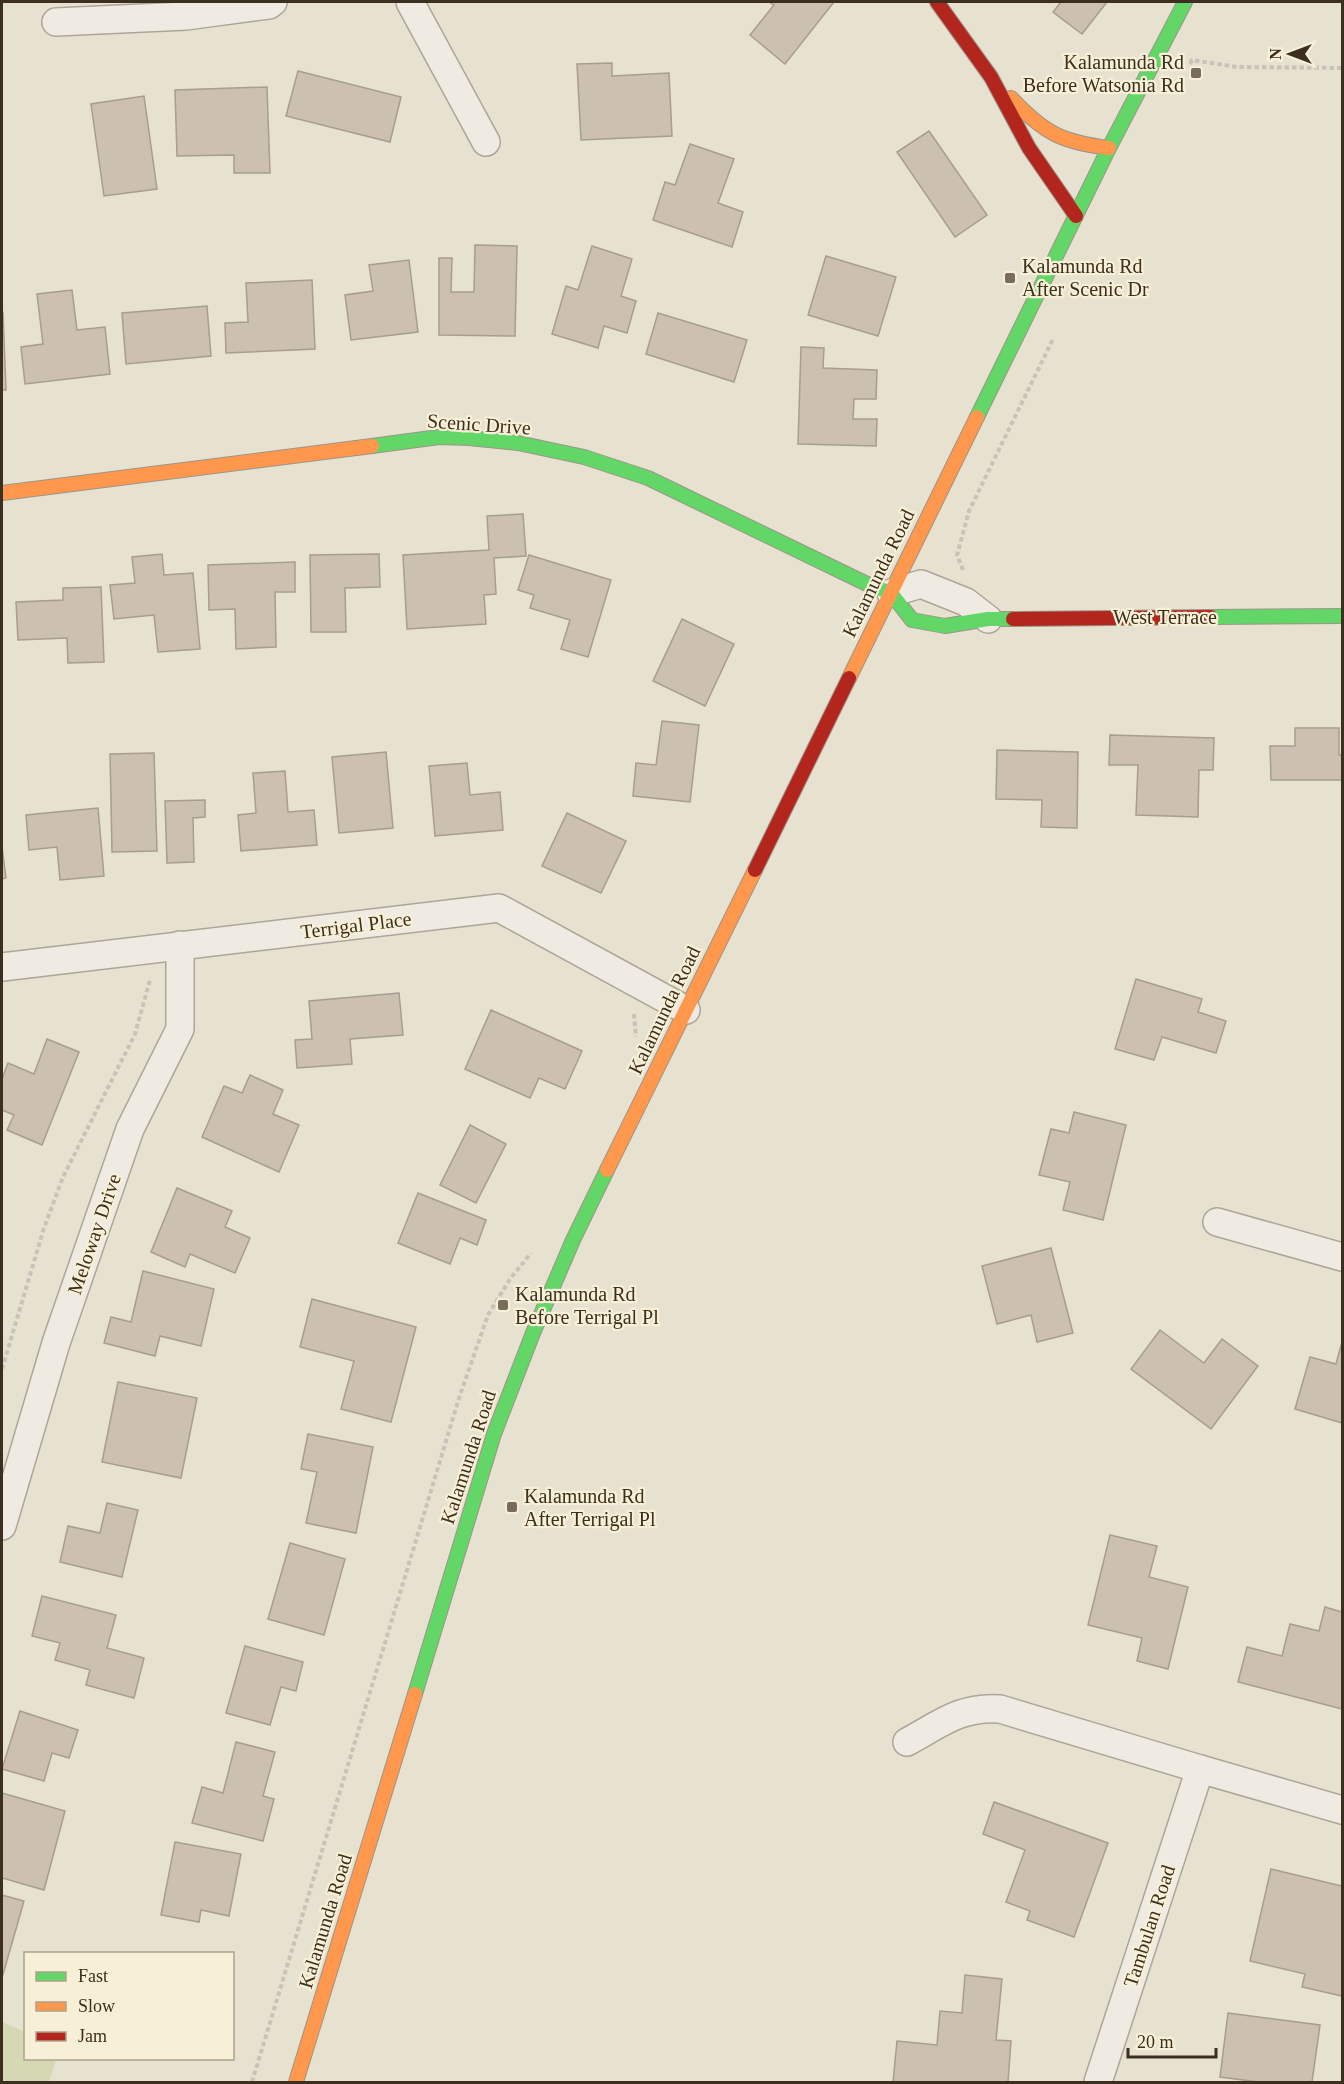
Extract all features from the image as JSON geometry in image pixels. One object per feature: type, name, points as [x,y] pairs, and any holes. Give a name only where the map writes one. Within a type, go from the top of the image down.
[{"type":"main road","points":[[937,2],[991,77],[1029,148],[1076,216]]},
{"type":"main road","name":"Kalamunda Road","points":[[296,2082],[494,1434],[533,1333],[573,1240],[1108,148],[1185,2]]},
{"type":"main road","points":[[991,77],[1029,117],[1060,138],[1108,148]]},
{"type":"main road","name":"Scenic Drive","points":[[2,493],[439,436],[516,443],[613,465],[648,478],[865,583],[891,593]]},
{"type":"main road","name":"West Terrace","points":[[988,619],[1342,616]]},
{"type":"street","points":[[56,22],[186,16],[269,5],[273,2]]},
{"type":"street","points":[[410,2],[486,142]]},
{"type":"street","name":"West Terrace","points":[[891,593],[921,584],[966,602],[988,619]]},
{"type":"street","name":"Terrigal Place","points":[[2,967],[500,908],[686,1010]]},
{"type":"street","name":"Meloway Drive","points":[[2,1526],[56,1343],[130,1129],[180,1029],[170,947]]},
{"type":"street","points":[[1217,1222],[1342,1257]]},
{"type":"street","points":[[907,1742],[963,1712],[982,1708],[1000,1709],[1342,1810]]},
{"type":"street","name":"Tambulan Road","points":[[1098,2082],[1200,1769]]},
{"type":"path","points":[[1187,70],[1192,60],[1237,67],[1342,68]]},
{"type":"path","points":[[967,579],[957,555],[969,511],[1055,335]]},
{"type":"path","points":[[2,1370],[44,1228],[59,1187],[135,1034],[170,947]]},
{"type":"green space","points":[[2,2022],[24,2032],[24,2060],[56,2060],[49,2082],[2,2082]]},
{"type":"building","points":[[769,2],[834,2],[785,64],[750,35],[774,5]]},
{"type":"building","points":[[1061,2],[1107,2],[1082,34],[1053,12]]},
{"type":"building","points":[[612,63],[612,76],[669,73],[672,136],[581,140],[577,64]]},
{"type":"building","points":[[298,71],[401,97],[390,142],[286,116]]},
{"type":"building","points":[[267,87],[270,173],[234,173],[234,155],[177,156],[175,90]]},
{"type":"building","points":[[144,96],[157,189],[104,196],[91,104]]},
{"type":"building","points":[[929,131],[987,215],[955,237],[897,152]]},
{"type":"building","points":[[690,144],[734,159],[718,203],[743,212],[732,247],[653,220],[665,182],[675,185]]},
{"type":"building","points":[[475,245],[517,246],[515,336],[439,335],[439,258],[452,258],[451,292],[474,292]]},
{"type":"building","points":[[592,246],[632,259],[621,296],[636,301],[627,333],[604,326],[598,348],[552,334],[566,286],[578,290]]},
{"type":"building","points":[[826,256],[896,277],[878,336],[808,315]]},
{"type":"building","points":[[409,260],[418,332],[351,340],[345,295],[373,291],[369,265]]},
{"type":"building","points":[[312,280],[315,349],[226,353],[225,323],[248,322],[246,283]]},
{"type":"building","points":[[72,290],[77,330],[105,327],[110,374],[25,384],[21,347],[43,344],[37,294]]},
{"type":"building","points":[[207,306],[211,356],[126,364],[122,313]]},
{"type":"building","points":[[3,313],[6,390],[2,390]]},
{"type":"building","points":[[658,313],[747,340],[734,382],[646,354]]},
{"type":"building","points":[[801,347],[824,348],[823,368],[877,370],[876,399],[854,399],[853,419],[877,419],[876,446],[798,444]]},
{"type":"building","points":[[523,514],[526,556],[494,558],[496,594],[484,595],[486,624],[407,629],[403,555],[489,550],[487,516]]},
{"type":"building","points":[[162,554],[164,575],[193,573],[200,649],[158,652],[154,615],[114,619],[110,585],[135,583],[132,557]]},
{"type":"building","points":[[379,554],[380,587],[345,588],[346,632],[311,632],[310,555]]},
{"type":"building","points":[[529,555],[611,580],[588,657],[561,649],[570,620],[530,608],[534,595],[518,590]]},
{"type":"building","points":[[295,562],[295,592],[275,592],[276,647],[236,649],[235,609],[209,610],[208,565]]},
{"type":"building","points":[[101,587],[104,662],[68,663],[67,638],[18,640],[16,602],[63,600],[63,588]]},
{"type":"building","points":[[682,619],[734,644],[705,706],[653,681]]},
{"type":"building","points":[[662,721],[699,725],[690,802],[633,796],[636,763],[656,765]]},
{"type":"building","points":[[1295,728],[1339,728],[1342,780],[1271,780],[1270,746],[1295,746]]},
{"type":"building","points":[[1110,735],[1214,738],[1213,770],[1199,770],[1198,817],[1136,815],[1138,765],[1109,765]]},
{"type":"building","points":[[997,750],[1078,752],[1077,828],[1041,827],[1042,800],[996,799]]},
{"type":"building","points":[[386,752],[393,828],[339,833],[332,757]]},
{"type":"building","points":[[154,753],[157,851],[112,852],[110,754]]},
{"type":"building","points":[[467,763],[470,795],[500,792],[503,830],[435,836],[429,766]]},
{"type":"building","points":[[285,771],[288,812],[314,810],[317,845],[241,851],[238,815],[256,813],[253,773]]},
{"type":"building","points":[[205,800],[205,817],[193,818],[194,862],[167,863],[165,801]]},
{"type":"building","points":[[98,808],[104,876],[60,880],[57,847],[29,850],[26,815]]},
{"type":"building","points":[[567,813],[626,841],[601,893],[542,866]]},
{"type":"building","points":[[2,847],[6,878],[2,879]]},
{"type":"building","points":[[1136,979],[1202,999],[1198,1012],[1226,1021],[1216,1053],[1162,1037],[1154,1060],[1115,1049]]},
{"type":"building","points":[[399,993],[403,1035],[350,1039],[352,1064],[297,1068],[295,1040],[312,1039],[309,1001]]},
{"type":"building","points":[[491,1010],[582,1051],[565,1089],[539,1078],[530,1098],[465,1069]]},
{"type":"building","points":[[47,1039],[79,1052],[42,1145],[7,1130],[14,1115],[2,1110],[2,1079],[8,1063],[34,1074]]},
{"type":"building","points":[[250,1075],[283,1090],[273,1114],[299,1125],[279,1172],[202,1137],[224,1086],[242,1093]]},
{"type":"building","points":[[1074,1112],[1126,1125],[1103,1220],[1063,1210],[1070,1182],[1039,1175],[1051,1129],[1069,1133]]},
{"type":"building","points":[[470,1125],[506,1144],[476,1203],[440,1185]]},
{"type":"building","points":[[177,1188],[232,1211],[225,1227],[250,1238],[235,1273],[190,1254],[185,1267],[151,1252]]},
{"type":"building","points":[[418,1193],[486,1220],[477,1245],[460,1238],[450,1264],[398,1243]]},
{"type":"building","points":[[1051,1248],[1073,1333],[1037,1342],[1031,1315],[997,1324],[982,1266]]},
{"type":"building","points":[[143,1271],[214,1289],[201,1346],[160,1336],[155,1356],[104,1343],[111,1317],[131,1322]]},
{"type":"building","points":[[312,1299],[416,1327],[391,1422],[341,1409],[354,1361],[300,1347]]},
{"type":"building","points":[[1160,1330],[1204,1363],[1222,1339],[1258,1366],[1211,1429],[1131,1369]]},
{"type":"building","points":[[1342,1342],[1342,1423],[1295,1409],[1310,1357],[1336,1364]]},
{"type":"building","points":[[118,1382],[197,1398],[181,1478],[102,1462]]},
{"type":"building","points":[[308,1434],[373,1447],[356,1533],[306,1523],[317,1472],[301,1469]]},
{"type":"building","points":[[107,1503],[138,1510],[122,1577],[60,1562],[68,1526],[100,1533]]},
{"type":"building","points":[[1110,1535],[1157,1546],[1149,1577],[1188,1587],[1168,1669],[1137,1661],[1142,1638],[1088,1625]]},
{"type":"building","points":[[290,1543],[345,1559],[324,1635],[268,1619]]},
{"type":"building","points":[[42,1596],[116,1615],[107,1648],[144,1658],[134,1698],[86,1685],[90,1670],[55,1660],[60,1643],[32,1636]]},
{"type":"building","points":[[1325,1607],[1342,1612],[1342,1709],[1238,1682],[1247,1647],[1282,1656],[1290,1624],[1319,1631]]},
{"type":"building","points":[[245,1646],[303,1662],[296,1691],[281,1687],[270,1725],[226,1713]]},
{"type":"building","points":[[20,1711],[78,1730],[69,1758],[52,1753],[44,1781],[2,1769]]},
{"type":"building","points":[[236,1742],[275,1752],[263,1796],[274,1799],[263,1841],[192,1823],[202,1787],[223,1793]]},
{"type":"building","points":[[2,1793],[65,1811],[44,1890],[2,1878]]},
{"type":"building","points":[[994,1802],[1108,1843],[1074,1937],[1027,1920],[1030,1911],[1006,1902],[1025,1850],[983,1834]]},
{"type":"building","points":[[175,1842],[241,1854],[229,1916],[201,1910],[199,1922],[161,1915]]},
{"type":"building","points":[[1271,1869],[1342,1886],[1342,1996],[1302,1987],[1305,1974],[1250,1961]]},
{"type":"building","points":[[2,1895],[24,1901],[2,1978]]},
{"type":"building","points":[[965,1975],[1002,1979],[996,2040],[1011,2041],[1008,2082],[893,2082],[897,2041],[937,2045],[940,2011],[962,2013]]},
{"type":"building","points":[[1228,2013],[1320,2025],[1312,2082],[1259,2082],[1220,2077]]},
{"type":"traffic: fast","points":[[977,417],[1109,148],[1185,2]]},
{"type":"traffic: fast","points":[[372,446],[439,437],[469,438],[518,443],[584,457],[648,478],[865,583],[891,593],[912,620],[945,626],[988,619],[1013,619]]},
{"type":"traffic: fast","points":[[1211,617],[1342,616]]},
{"type":"traffic: fast","points":[[415,1694],[494,1434],[533,1333],[573,1240],[607,1170]]},
{"type":"traffic: slow","points":[[1011,98],[1033,120],[1054,134],[1078,143],[1109,148]]},
{"type":"traffic: slow","points":[[849,678],[977,417]]},
{"type":"traffic: slow","points":[[2,493],[372,446]]},
{"type":"traffic: slow","points":[[607,1170],[755,870]]},
{"type":"traffic: slow","points":[[296,2082],[415,1694]]},
{"type":"traffic: jam","points":[[937,2],[991,77],[1029,148],[1076,216]]},
{"type":"traffic: jam","points":[[1013,619],[1211,617]]},
{"type":"traffic: jam","points":[[755,870],[849,678]]},
{"type":"place","name":"Kalamunda Rd Before Watsonia Rd","points":[[1196,73]]},
{"type":"place","name":"Kalamunda Rd After Scenic Dr","points":[[1010,278]]},
{"type":"place","name":"Kalamunda Rd Before Terrigal Pl","points":[[503,1305]]},
{"type":"place","name":"Kalamunda Rd After Terrigal Pl","points":[[512,1507]]}]
